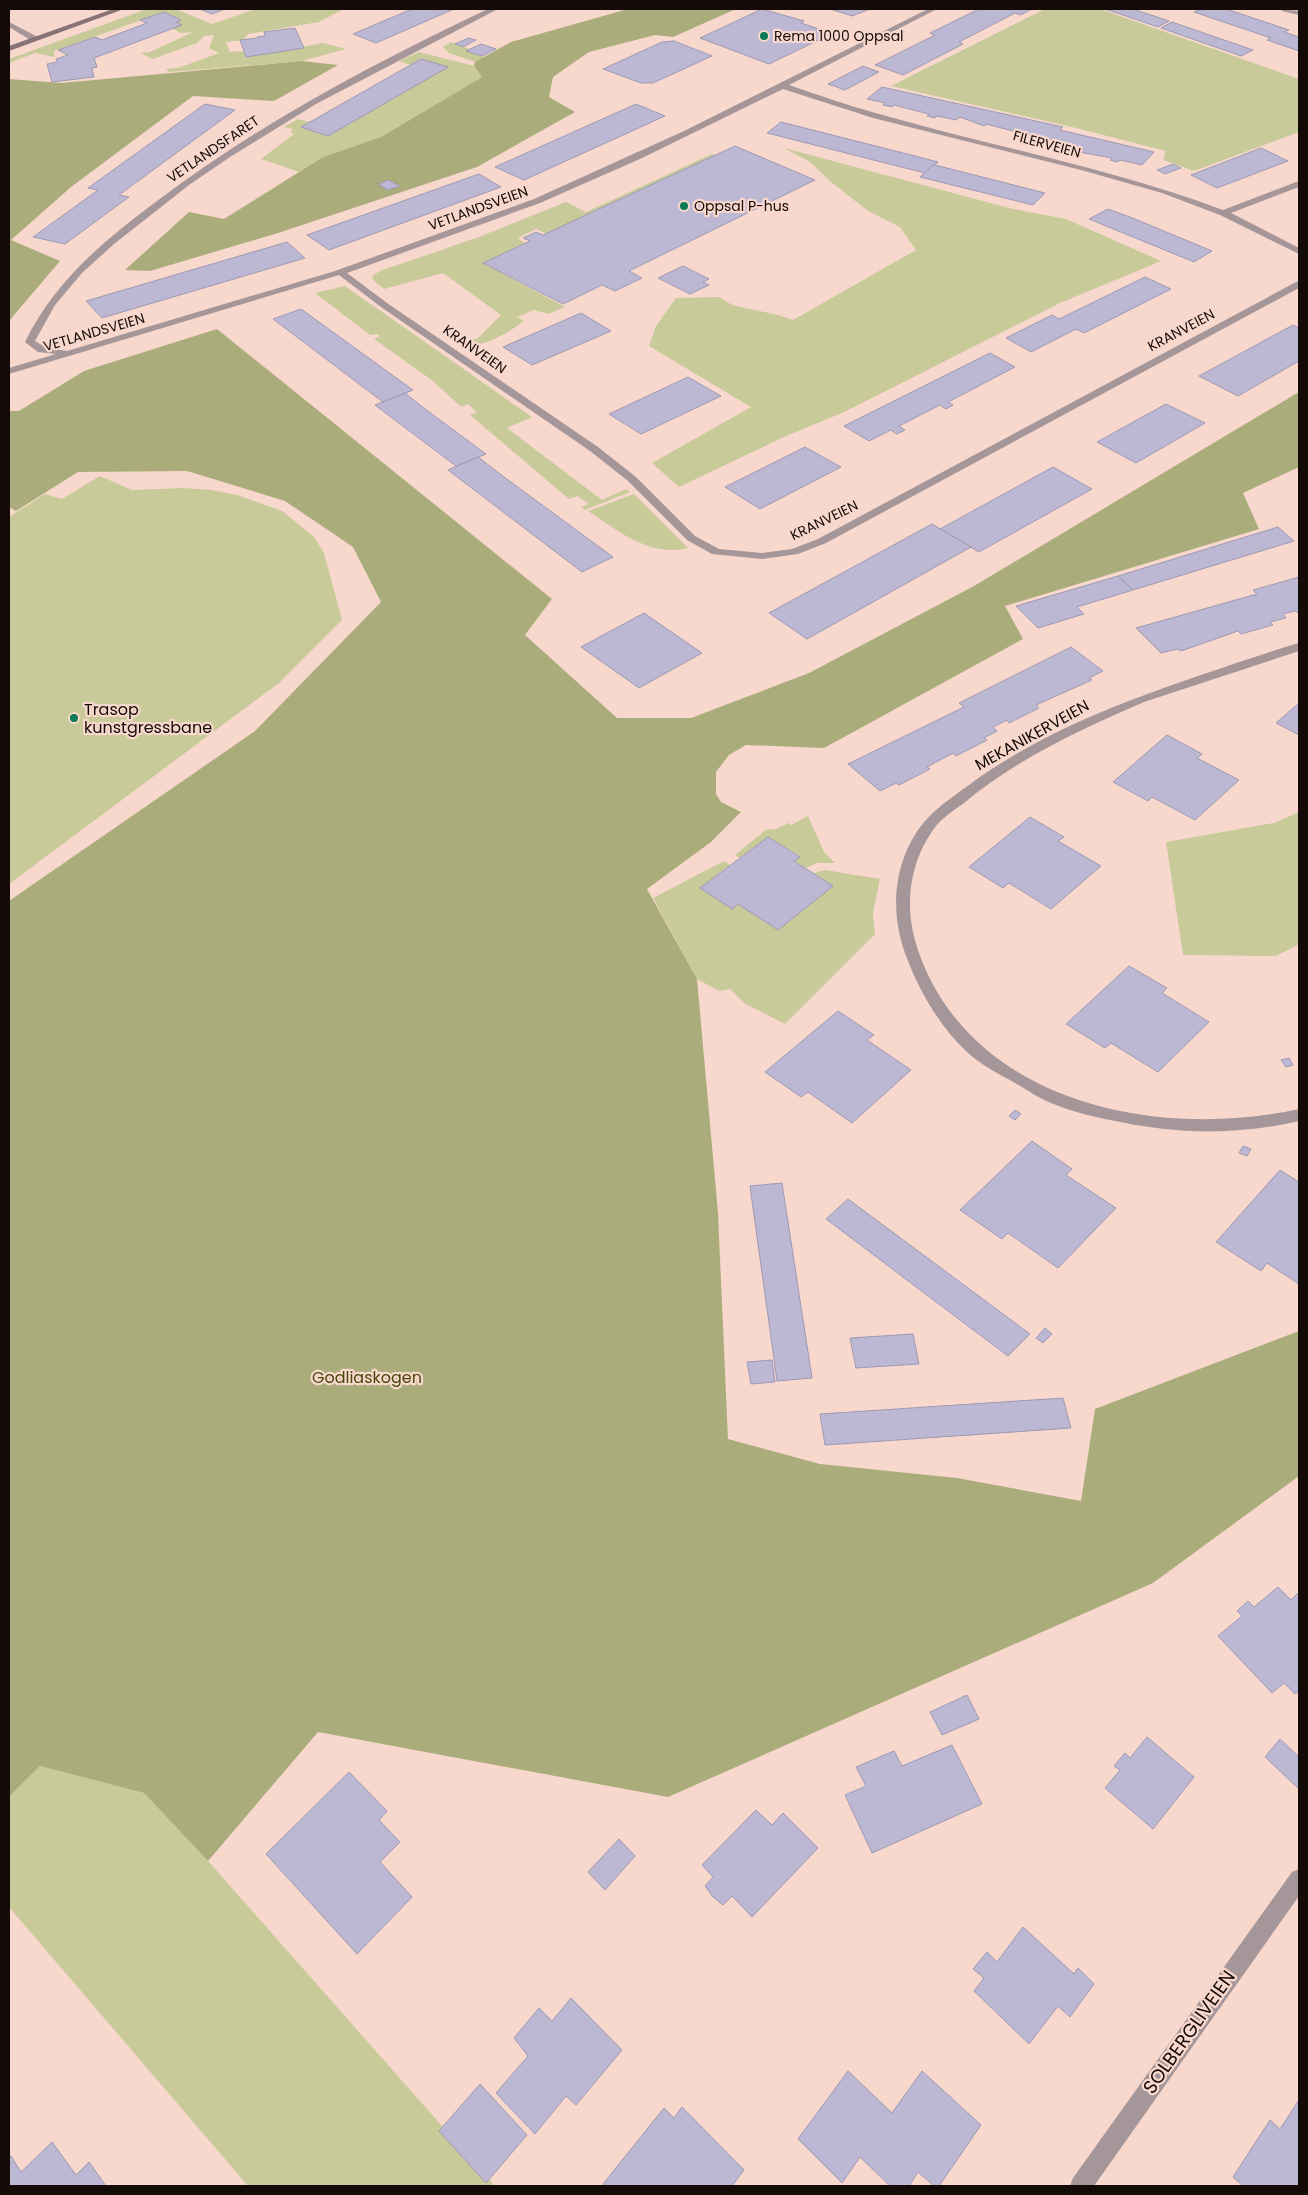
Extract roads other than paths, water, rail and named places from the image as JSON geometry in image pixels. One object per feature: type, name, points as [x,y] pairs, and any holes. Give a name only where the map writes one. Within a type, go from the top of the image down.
[{"type":"main road","points":[[9,48],[120,9]]},
{"type":"street","name":"VETLANDSFARET","points":[[73,353],[42,350],[30,342],[38,322],[60,288],[85,263],[129,227],[196,176],[308,103],[412,47],[494,9]]},
{"type":"street","name":"VETLANDSVEIEN","points":[[9,371],[172,324],[339,271],[445,235],[574,185],[933,9]]},
{"type":"street","points":[[1285,9],[1299,14]]},
{"type":"street","points":[[9,24],[35,39]]},
{"type":"street","name":"FILERVEIEN","points":[[780,85],[876,116],[1144,185],[1223,212],[1299,251]]},
{"type":"street","points":[[1223,212],[1299,184]]},
{"type":"street","name":"KRANVEIEN","points":[[339,271],[384,305],[594,449],[632,479],[691,538],[716,552],[762,556],[794,552],[822,541],[1299,284]]},
{"type":"street","name":"MEKANIKERVEIEN","points":[[1299,647],[1140,699],[1006,766],[965,794],[928,826],[905,869],[902,915],[906,940],[922,980],[944,1017],[973,1049],[1054,1098],[1085,1108],[1145,1122],[1201,1128],[1242,1127],[1299,1115]]},
{"type":"street","name":"SOLBERGLIVEIEN","points":[[1081,2186],[1299,1879]]},
{"type":"place","name":"Rema 1000 Oppsal","points":[[764,36]]},
{"type":"place","name":"Oppsal P-hus","points":[[684,206]]},
{"type":"place","name":"Trasop kunstgressbane","points":[[74,718]]},
{"type":"park label","name":"Godliaskogen","points":[[367,1377]]}]
